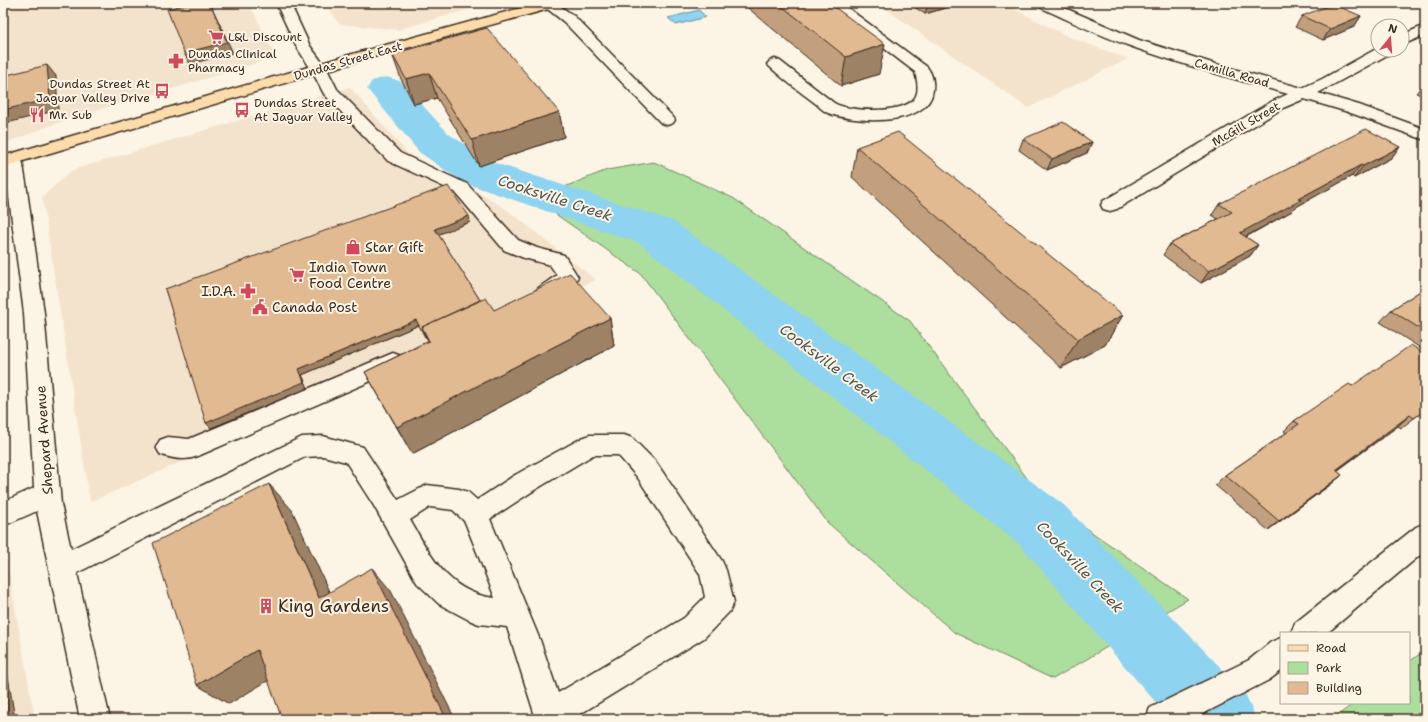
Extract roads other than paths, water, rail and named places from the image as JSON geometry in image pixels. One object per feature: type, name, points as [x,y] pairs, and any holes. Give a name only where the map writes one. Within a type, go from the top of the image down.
[{"type":"main road","name":"Dundas Street East","points":[[8,160],[319,69],[551,4]]},
{"type":"street","points":[[283,3],[303,46],[319,69],[330,91],[394,157],[461,188],[511,245],[531,253],[557,260],[568,277],[555,288],[527,301]]},
{"type":"street","points":[[775,64],[802,87],[833,109],[860,114],[883,115],[907,111],[919,105],[923,97],[926,79],[922,70],[832,3]]},
{"type":"street","name":"Camilla Road","points":[[1042,3],[1087,24],[1134,43],[1304,93],[1425,135]]},
{"type":"street","points":[[551,4],[569,18],[667,120]]},
{"type":"street","points":[[1410,37],[1425,29]]},
{"type":"street","name":"McGill Street","points":[[1110,205],[1277,105],[1328,82],[1372,58]]},
{"type":"street","name":"Shepard Avenue","points":[[8,160],[17,183],[34,313],[48,504],[95,719]]},
{"type":"street","points":[[168,446],[190,448],[409,355]]},
{"type":"street","points":[[393,516],[427,496],[459,500],[475,515],[526,640],[550,717],[694,628],[720,602],[713,570],[647,470],[624,445],[590,445],[524,483],[475,515]]},
{"type":"street","points":[[62,567],[302,447],[323,446],[354,454],[427,574],[449,595],[479,610],[515,614]]},
{"type":"street","points":[[3,514],[48,494]]},
{"type":"street","points":[[1306,632],[1425,535]]},
{"type":"street","points":[[1161,719],[1259,670],[1280,653]]},
{"type":"water","points":[[699,10],[706,17],[676,25],[668,18]]},
{"type":"waterway","name":"Cooksville Creek","points":[[386,89],[434,143],[477,172],[656,232],[1042,525],[1219,719]]},
{"type":"place","name":"L&L Discount","points":[[216,37]]},
{"type":"place","name":"Dundas Clinical Pharmacy","points":[[176,61]]},
{"type":"place","name":"Dundas Street At Jaguar Valley Drive","points":[[162,91]]},
{"type":"place","name":"Dundas Street At Jaguar Valley","points":[[242,110]]},
{"type":"place","name":"Mr. Sub","points":[[37,115]]},
{"type":"place","name":"Star Gift","points":[[353,247]]},
{"type":"place","name":"India Town Food Centre","points":[[297,275]]},
{"type":"place","name":"I.D.A.","points":[[248,291]]},
{"type":"place","name":"Canada Post","points":[[260,307]]},
{"type":"place","name":"King Gardens","points":[[266,606]]}]
